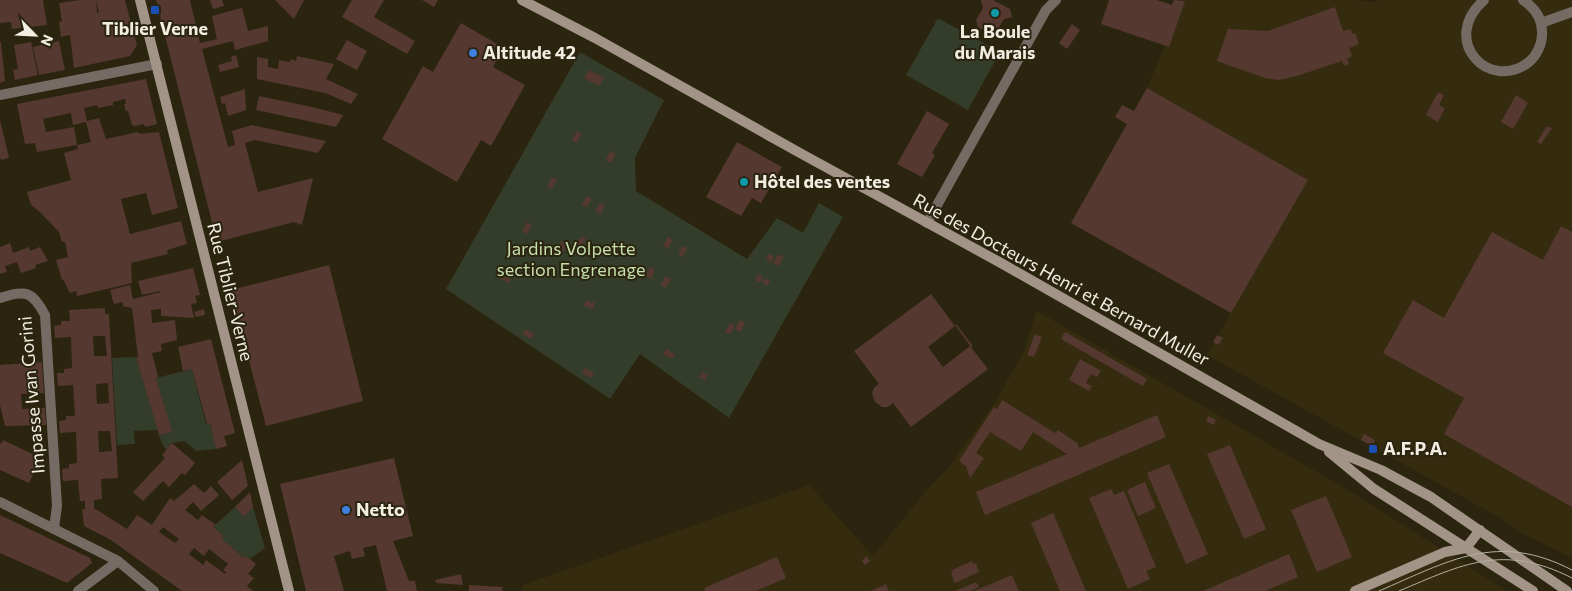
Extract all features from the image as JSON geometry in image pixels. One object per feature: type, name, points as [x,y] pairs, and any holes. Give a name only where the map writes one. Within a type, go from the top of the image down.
[{"type":"main road","name":"Rue Tiblier-Verne","points":[[140,0],[288,591]]},
{"type":"main road","name":"Rue des Docteurs Henri et Bernard Muller","points":[[522,0],[595,38],[1001,263],[1319,444],[1390,475],[1430,497],[1567,591]]},
{"type":"main road","name":"Rue des Docteurs Henri et Bernard Muller","points":[[1319,444],[1374,489],[1533,591]]},
{"type":"main road","points":[[1355,591],[1445,552],[1466,548],[1480,530]]},
{"type":"street","points":[[927,223],[1046,10],[1056,0]]},
{"type":"street","points":[[1484,0],[1474,8],[1468,20],[1465,33],[1468,46],[1474,57],[1483,66],[1496,71],[1509,71],[1521,68],[1532,60],[1539,49],[1542,36],[1541,23],[1536,12],[1523,0]]},
{"type":"street","points":[[1541,23],[1572,12]]},
{"type":"street","points":[[0,95],[156,64]]},
{"type":"street","name":"Impasse Ivan Gorini","points":[[0,298],[23,293],[36,298],[45,315],[58,506],[54,528]]},
{"type":"street","points":[[0,502],[118,561],[154,591]]},
{"type":"street","points":[[78,591],[118,561]]},
{"type":"shaded area","points":[[1184,0],[1351,0],[1376,2],[1379,0],[1572,0],[1572,558],[1525,535],[1497,516],[1207,355],[1307,180],[1147,88]]},
{"type":"shaded area","points":[[1037,311],[1345,488],[1507,591],[522,591],[523,585],[809,485],[873,556],[927,490],[949,467],[994,404],[1023,353]]},
{"type":"green space","points":[[938,18],[1000,52],[968,110],[906,75]]},
{"type":"green space","name":"Jardins Volpette section Engrenage","points":[[580,52],[664,100],[635,158],[636,191],[747,259],[777,218],[803,233],[819,203],[843,217],[729,418],[640,354],[610,399],[446,289]]},
{"type":"green space","points":[[136,357],[158,430],[134,431],[135,444],[117,445],[112,358]]},
{"type":"green space","points":[[192,369],[206,424],[210,423],[216,449],[196,451],[184,441],[172,443],[166,450],[159,435],[171,432],[156,378]]},
{"type":"green space","points":[[235,507],[244,516],[253,507],[265,548],[250,559],[246,556],[244,558],[222,539],[224,536],[213,527]]},
{"type":"building","points":[[0,0],[43,0],[47,25],[12,29],[11,22],[0,23]]},
{"type":"building","points":[[96,0],[125,0],[137,45],[130,56],[74,68],[70,35],[61,37],[59,22],[62,21],[59,3]]},
{"type":"building","points":[[156,0],[190,0],[200,43],[217,39],[212,16],[242,8],[248,31],[268,26],[268,41],[235,50],[233,41],[202,49],[228,147],[235,145],[232,131],[252,125],[326,141],[318,153],[255,140],[245,143],[258,192],[313,178],[302,225],[294,222],[217,242]]},
{"type":"building","points":[[210,0],[222,0],[224,6],[213,9]]},
{"type":"building","points":[[275,0],[304,0],[294,19]]},
{"type":"building","points":[[352,0],[384,0],[374,17],[415,41],[407,54],[342,17]]},
{"type":"building","points":[[422,0],[438,0],[434,7]]},
{"type":"building","name":"La Boule du Marais","points":[[981,0],[993,0],[1010,9],[1012,17],[1004,19],[997,31],[989,34],[978,27],[976,20],[983,8]]},
{"type":"building","points":[[1109,0],[1157,0],[1172,5],[1174,0],[1185,1],[1169,47],[1101,24]]},
{"type":"building","points":[[1335,7],[1343,31],[1351,29],[1352,34],[1355,33],[1359,44],[1349,48],[1352,56],[1347,59],[1349,64],[1344,66],[1342,61],[1279,80],[1265,78],[1217,61],[1228,29],[1268,31]]},
{"type":"building","points":[[461,23],[504,48],[493,67],[525,85],[491,146],[481,140],[457,182],[382,139],[423,66],[433,72]]},
{"type":"building","points":[[1072,24],[1080,30],[1067,49],[1059,43]]},
{"type":"building","points":[[347,40],[367,51],[357,70],[336,59]]},
{"type":"building","points":[[59,41],[65,70],[39,75],[33,47]]},
{"type":"building","points":[[0,42],[5,81],[0,83]]},
{"type":"building","points":[[31,42],[38,75],[15,80],[13,70],[18,69],[14,45]]},
{"type":"building","points":[[236,55],[239,67],[220,72],[218,65],[232,61],[231,57]]},
{"type":"building","points":[[297,56],[334,64],[326,79],[358,94],[351,104],[325,93],[257,79],[257,57],[268,59],[268,67],[278,69],[279,60],[290,62],[291,59],[296,61]]},
{"type":"building","points":[[589,70],[604,78],[599,86],[584,78]]},
{"type":"building","points":[[146,79],[157,124],[145,127],[144,124],[132,125],[124,104],[126,104],[125,99],[113,102],[113,105],[98,108],[97,105],[84,108],[87,121],[99,118],[106,139],[138,132],[140,134],[159,132],[178,208],[152,215],[146,193],[121,199],[130,234],[181,221],[187,244],[167,250],[168,254],[131,263],[132,283],[77,296],[76,291],[70,293],[62,280],[56,260],[68,257],[65,242],[62,242],[59,232],[31,205],[27,192],[71,180],[64,153],[78,149],[77,145],[37,152],[35,143],[25,144],[17,104]],"holes":[[[71,113],[73,125],[86,122],[91,142],[77,145],[74,127],[46,132],[43,119]]]},
{"type":"building","points":[[1147,88],[1308,180],[1231,313],[1071,223],[1127,124],[1115,117],[1122,105],[1134,111]]},
{"type":"building","points":[[245,89],[246,110],[228,116],[225,103],[222,104],[220,97]]},
{"type":"building","points":[[1438,92],[1444,95],[1439,105],[1445,108],[1438,122],[1426,115]]},
{"type":"building","points":[[1516,95],[1528,103],[1513,129],[1501,122]]},
{"type":"building","points":[[259,96],[343,115],[336,127],[256,110]]},
{"type":"building","points":[[927,111],[949,124],[932,153],[935,155],[922,177],[897,164]]},
{"type":"building","points":[[0,120],[9,158],[1,160],[0,157]]},
{"type":"building","points":[[1547,126],[1552,128],[1541,144],[1537,142]]},
{"type":"building","points":[[577,131],[582,134],[577,143],[572,140]]},
{"type":"building","name":"Hôtel des ventes","points":[[737,142],[782,167],[761,203],[752,198],[741,216],[706,197]]},
{"type":"building","points":[[610,151],[616,154],[611,163],[606,160]]},
{"type":"building","points":[[552,177],[557,180],[552,189],[547,186]]},
{"type":"building","points":[[586,196],[592,198],[587,207],[582,205]]},
{"type":"building","points":[[600,203],[605,205],[601,214],[595,211]]},
{"type":"building","points":[[527,222],[532,225],[527,234],[522,231]]},
{"type":"building","points":[[1561,226],[1572,232],[1572,507],[1444,434],[1464,398],[1383,353],[1413,300],[1444,318],[1492,232],[1543,260]]},
{"type":"building","points":[[581,236],[586,239],[581,247],[576,245]]},
{"type":"building","points":[[668,237],[673,240],[668,249],[663,246]]},
{"type":"building","points":[[562,241],[567,243],[563,252],[557,250]]},
{"type":"building","points":[[10,243],[13,253],[29,247],[30,251],[40,247],[48,261],[35,265],[36,268],[21,273],[17,262],[5,266],[7,272],[0,274],[0,247]]},
{"type":"building","points":[[682,246],[687,248],[683,257],[678,254]]},
{"type":"building","points":[[769,254],[774,256],[771,262],[766,259]]},
{"type":"building","points":[[778,254],[783,257],[779,266],[773,263]]},
{"type":"building","points":[[329,265],[363,401],[266,426],[231,290]]},
{"type":"building","points":[[650,267],[655,270],[651,279],[645,276]]},
{"type":"building","points":[[193,268],[200,295],[195,296],[197,303],[191,304],[194,318],[161,316],[161,309],[151,310],[152,323],[175,320],[177,340],[161,344],[162,351],[152,353],[158,377],[156,378],[172,432],[159,435],[136,357],[138,357],[132,308],[123,306],[123,302],[114,304],[110,290],[130,285],[133,299],[161,292],[142,295],[138,281]]},
{"type":"building","points":[[501,274],[511,277],[509,283],[500,279]]},
{"type":"building","points":[[758,274],[763,277],[760,283],[755,280]]},
{"type":"building","points":[[665,276],[671,279],[666,288],[661,285]]},
{"type":"building","points":[[765,278],[770,281],[767,286],[762,283]]},
{"type":"building","points":[[931,294],[955,326],[928,347],[943,367],[970,346],[988,369],[911,427],[893,403],[888,407],[882,407],[875,402],[872,393],[879,384],[854,351]]},
{"type":"building","points":[[586,300],[595,303],[593,309],[584,306]]},
{"type":"building","points":[[105,308],[105,314],[109,314],[118,478],[101,479],[102,499],[94,500],[94,509],[127,529],[137,515],[152,525],[170,498],[174,501],[194,484],[204,493],[211,486],[219,495],[201,511],[193,502],[185,510],[198,520],[202,515],[216,525],[213,527],[224,536],[222,539],[244,558],[246,556],[256,564],[248,574],[254,578],[247,586],[253,591],[182,591],[111,540],[84,526],[82,509],[85,509],[85,501],[80,501],[78,480],[63,481],[62,469],[69,468],[69,464],[77,463],[76,432],[60,433],[59,421],[66,420],[66,416],[75,416],[73,385],[58,386],[57,373],[64,373],[64,369],[72,368],[71,337],[55,338],[54,326],[61,325],[61,321],[70,321],[69,310]],"holes":[[[93,336],[105,336],[107,356],[94,356]],[[108,383],[109,403],[97,404],[96,384]],[[98,431],[110,431],[112,451],[99,452]],[[163,527],[179,539],[175,543],[159,532]],[[194,548],[204,556],[209,549],[228,564],[223,570],[226,572],[225,574],[206,560],[203,565],[189,554]]]},
{"type":"building","points":[[204,309],[205,315],[196,317],[194,312]]},
{"type":"building","points":[[740,320],[745,323],[741,332],[735,329]]},
{"type":"building","points":[[730,323],[735,326],[730,334],[725,332]]},
{"type":"building","points":[[956,324],[973,346],[971,347]]},
{"type":"building","points":[[526,329],[534,334],[531,339],[522,334]]},
{"type":"building","points":[[1065,332],[1147,379],[1143,386],[1061,339]]},
{"type":"building","points":[[1035,334],[1042,337],[1034,357],[1027,355]]},
{"type":"building","points":[[1217,335],[1223,338],[1218,345],[1213,342]]},
{"type":"building","points":[[211,339],[235,433],[224,436],[227,446],[216,449],[210,423],[207,424],[192,369],[183,371],[178,347]]},
{"type":"building","points":[[666,349],[675,354],[672,359],[663,354]]},
{"type":"building","points":[[1080,359],[1101,371],[1097,377],[1091,374],[1086,383],[1092,386],[1089,391],[1069,380]]},
{"type":"building","points":[[42,362],[44,393],[21,394],[22,409],[45,408],[46,425],[5,426],[0,405],[0,365]]},
{"type":"building","points":[[585,368],[594,373],[591,378],[582,373]]},
{"type":"building","points":[[703,372],[708,375],[705,380],[699,377]]},
{"type":"building","points":[[1002,400],[1055,433],[1058,430],[1077,443],[1079,448],[1157,415],[1166,437],[985,515],[976,492],[1067,454],[1033,432],[1021,451],[990,432],[976,453],[984,458],[970,478],[966,466],[959,461],[994,407],[997,409]]},
{"type":"building","points":[[1208,416],[1216,420],[1214,425],[1206,421]]},
{"type":"building","points":[[1364,434],[1375,440],[1372,446],[1361,440]]},
{"type":"building","points":[[3,440],[41,458],[29,483],[0,470],[0,443]]},
{"type":"building","points":[[172,443],[195,463],[185,475],[182,473],[169,487],[163,481],[143,501],[133,492],[165,458],[162,455]]},
{"type":"building","points":[[1230,445],[1266,529],[1244,539],[1207,454]]},
{"type":"building","name":"Netto","points":[[394,458],[413,536],[393,541],[409,581],[415,581],[417,591],[387,591],[376,545],[363,548],[365,556],[352,559],[350,551],[334,556],[344,591],[306,591],[280,484]]},
{"type":"building","points":[[242,460],[248,486],[232,500],[217,482]]},
{"type":"building","points":[[1169,464],[1208,554],[1186,564],[1147,473]]},
{"type":"building","points":[[1145,482],[1156,508],[1138,516],[1127,490]]},
{"type":"building","points":[[1111,489],[1114,495],[1124,491],[1156,567],[1146,571],[1150,579],[1128,589],[1089,498]]},
{"type":"building","points":[[250,492],[253,507],[244,517],[235,507]]},
{"type":"building","points":[[1326,496],[1352,557],[1317,572],[1291,510]]},
{"type":"building","points":[[1053,513],[1086,591],[1060,591],[1031,523]]},
{"type":"building","points":[[0,515],[90,558],[92,563],[67,583],[0,553]]},
{"type":"building","points":[[1289,554],[1298,577],[1265,591],[1203,591]]},
{"type":"building","points":[[866,556],[870,561],[865,565],[862,561]]},
{"type":"building","points":[[777,557],[786,578],[756,591],[705,591],[704,588]]},
{"type":"building","points":[[972,561],[973,564],[976,563],[979,572],[955,583],[951,573],[953,572],[952,570]]},
{"type":"building","points":[[461,574],[463,585],[436,583],[435,580]]},
{"type":"building","points":[[1012,575],[1019,591],[974,591]]},
{"type":"building","points":[[976,582],[979,587],[970,591],[955,591]]},
{"type":"building","points":[[886,584],[889,591],[871,591]]},
{"type":"building","points":[[469,585],[503,587],[502,591],[469,591]]},
{"type":"tram line","points":[[1379,591],[1451,561],[1496,552],[1520,553],[1545,558],[1572,570]]},
{"type":"tram line","points":[[1399,591],[1443,573],[1484,561],[1525,561],[1547,567],[1572,578]]},
{"type":"place","name":"Tiblier Verne","points":[[155,10]]},
{"type":"place","name":"La Boule du Marais","points":[[995,13]]},
{"type":"place","name":"Altitude 42","points":[[473,53]]},
{"type":"place","name":"Hôtel des ventes","points":[[744,182]]},
{"type":"place","name":"A.F.P.A.","points":[[1373,449]]},
{"type":"place","name":"Netto","points":[[346,510]]}]
